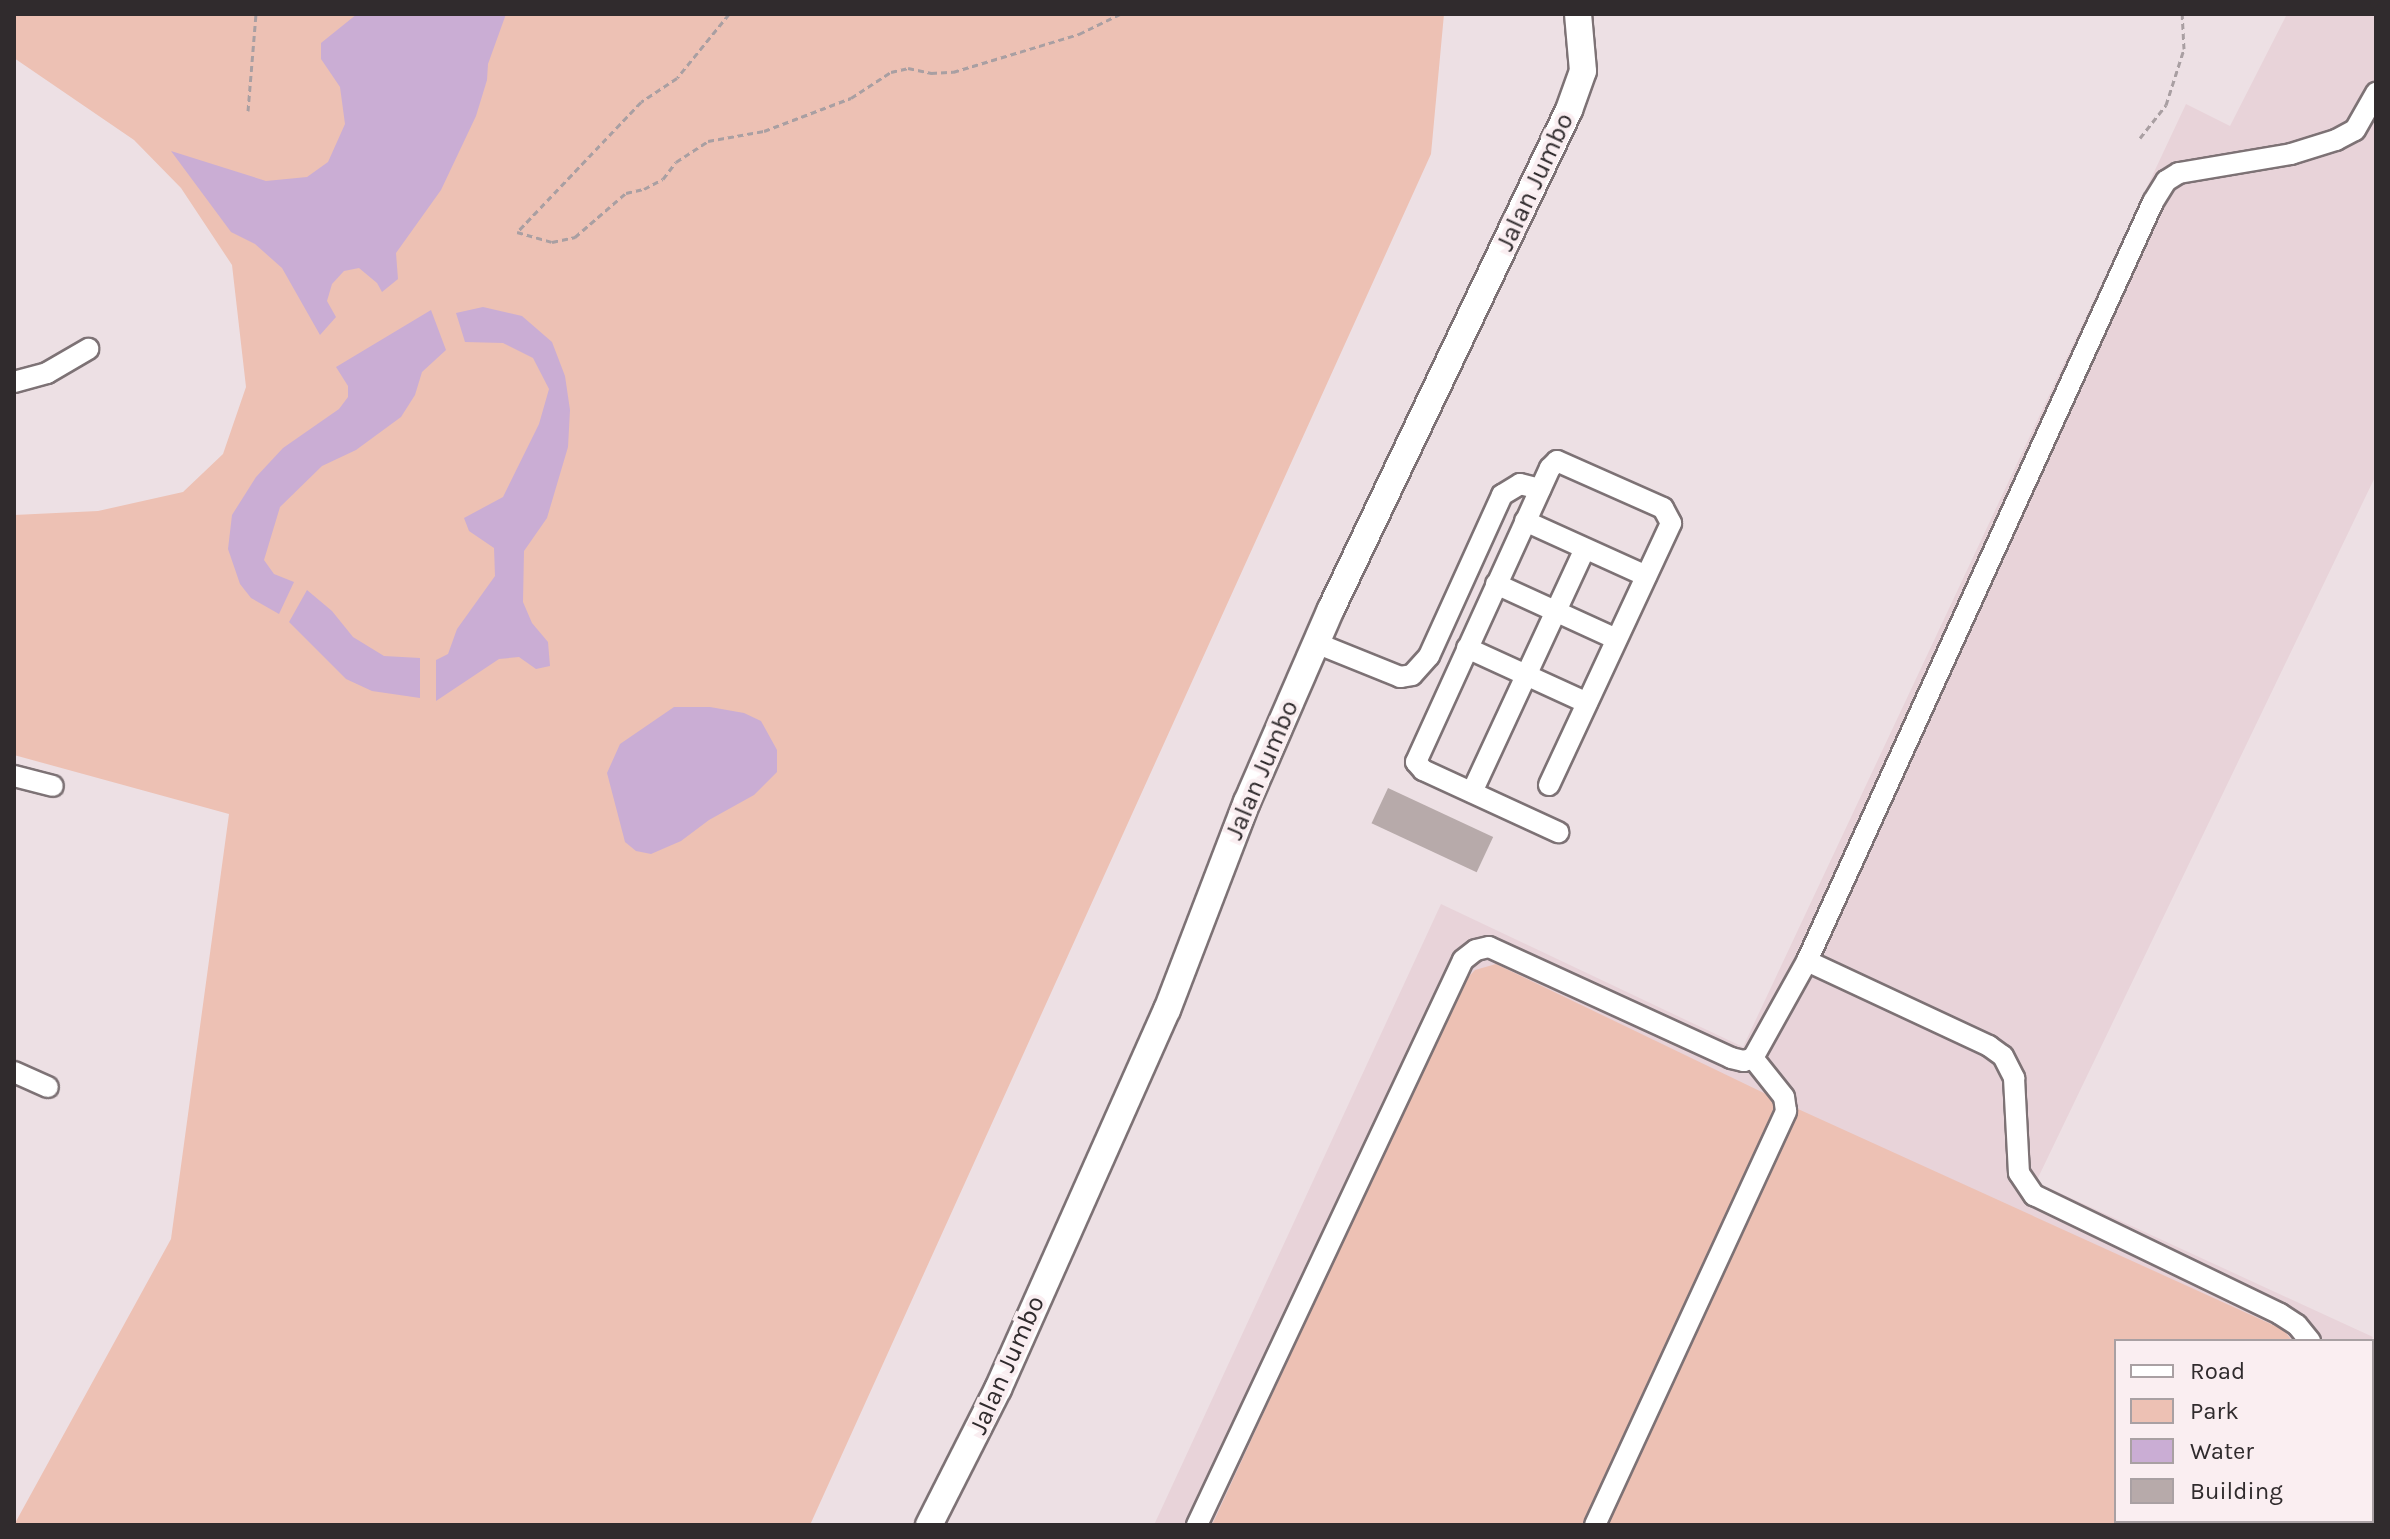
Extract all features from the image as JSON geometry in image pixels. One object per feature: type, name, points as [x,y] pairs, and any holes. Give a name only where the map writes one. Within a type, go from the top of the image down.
[{"type":"main road","name":"Jalan Jumbo","points":[[929,1525],[998,1389],[1167,1010],[1247,802],[1316,643],[1569,110],[1583,71],[1578,14]]},
{"type":"street","points":[[1197,1525],[1452,977],[1463,960],[1476,950],[1489,947],[1731,1058],[1744,1061],[1753,1058],[1807,961],[2153,202],[2166,181],[2179,173],[2291,154],[2336,140],[2355,130],[2376,93]]},
{"type":"street","points":[[14,382],[47,373],[88,349]]},
{"type":"street","points":[[1549,785],[1671,523],[1668,512],[1562,461],[1550,468],[1416,762],[1423,770],[1558,832]]},
{"type":"street","points":[[1316,643],[1400,677],[1412,675],[1429,656],[1502,495],[1520,484],[1540,489]]},
{"type":"street","points":[[1525,521],[1646,576]]},
{"type":"street","points":[[1472,792],[1585,549]]},
{"type":"street","points":[[1496,584],[1616,639]]},
{"type":"street","points":[[1467,648],[1587,703]]},
{"type":"street","points":[[14,776],[53,786]]},
{"type":"street","points":[[1807,961],[1989,1046],[2003,1056],[2014,1078],[2019,1173],[2034,1195],[2280,1314],[2297,1325],[2308,1339]]},
{"type":"street","points":[[1595,1525],[1786,1111],[1784,1097],[1753,1058]]},
{"type":"street","points":[[14,1072],[48,1087]]},
{"type":"path","points":[[248,111],[256,14]]},
{"type":"path","points":[[729,14],[677,78],[641,102],[517,232],[552,242],[575,237],[626,193],[663,179],[676,162],[708,141],[764,131],[851,98],[891,72],[908,68],[931,73],[953,72],[1079,34],[1120,14]]},
{"type":"path","points":[[1217,14],[1230,14]]},
{"type":"path","points":[[2140,138],[2166,105],[2184,49],[2182,14]]},
{"type":"shaded area","points":[[2287,14],[2376,14],[2376,475],[2036,1182],[2373,1337],[2114,1339],[2114,1523],[2286,1525],[1154,1525],[1441,904],[1743,1047],[2186,104],[2230,126]]},
{"type":"green space","points":[[14,14],[1444,14],[1431,154],[810,1525],[14,1525],[171,1239],[229,814],[14,755],[14,515],[98,511],[183,492],[223,454],[246,387],[232,265],[181,188],[134,140],[14,58]]},
{"type":"green space","points":[[1496,964],[1787,1104],[2284,1330],[2291,1339],[2114,1339],[2114,1523],[2251,1525],[1212,1525],[1461,985],[1475,970]]},
{"type":"water","points":[[357,14],[506,14],[488,64],[487,80],[476,116],[441,190],[396,253],[398,279],[382,292],[377,283],[359,268],[344,271],[332,284],[327,301],[336,317],[320,335],[282,268],[255,244],[231,232],[171,151],[266,181],[307,177],[328,162],[345,124],[340,87],[321,59],[321,43]]},
{"type":"water","points":[[483,307],[522,316],[552,342],[565,376],[570,410],[568,447],[547,518],[524,551],[523,602],[532,623],[548,642],[550,666],[536,669],[519,657],[499,659],[436,701],[436,660],[448,654],[457,629],[495,576],[494,548],[469,531],[464,518],[503,497],[539,424],[549,389],[533,358],[503,343],[465,342],[456,313]]},
{"type":"water","points":[[431,310],[446,350],[422,372],[415,395],[401,417],[356,450],[322,466],[280,507],[264,560],[274,574],[294,582],[279,614],[251,598],[240,584],[228,549],[232,515],[256,477],[283,448],[339,409],[348,397],[348,386],[336,367]]},
{"type":"water","points":[[307,590],[332,611],[353,637],[384,656],[420,658],[420,698],[372,691],[346,679],[289,622]]},
{"type":"water","points":[[674,707],[710,707],[744,713],[761,721],[777,750],[777,772],[754,795],[709,820],[681,841],[651,854],[636,851],[625,842],[607,773],[620,744]]},
{"type":"building","points":[[1388,788],[1493,837],[1477,872],[1372,823]]}]
